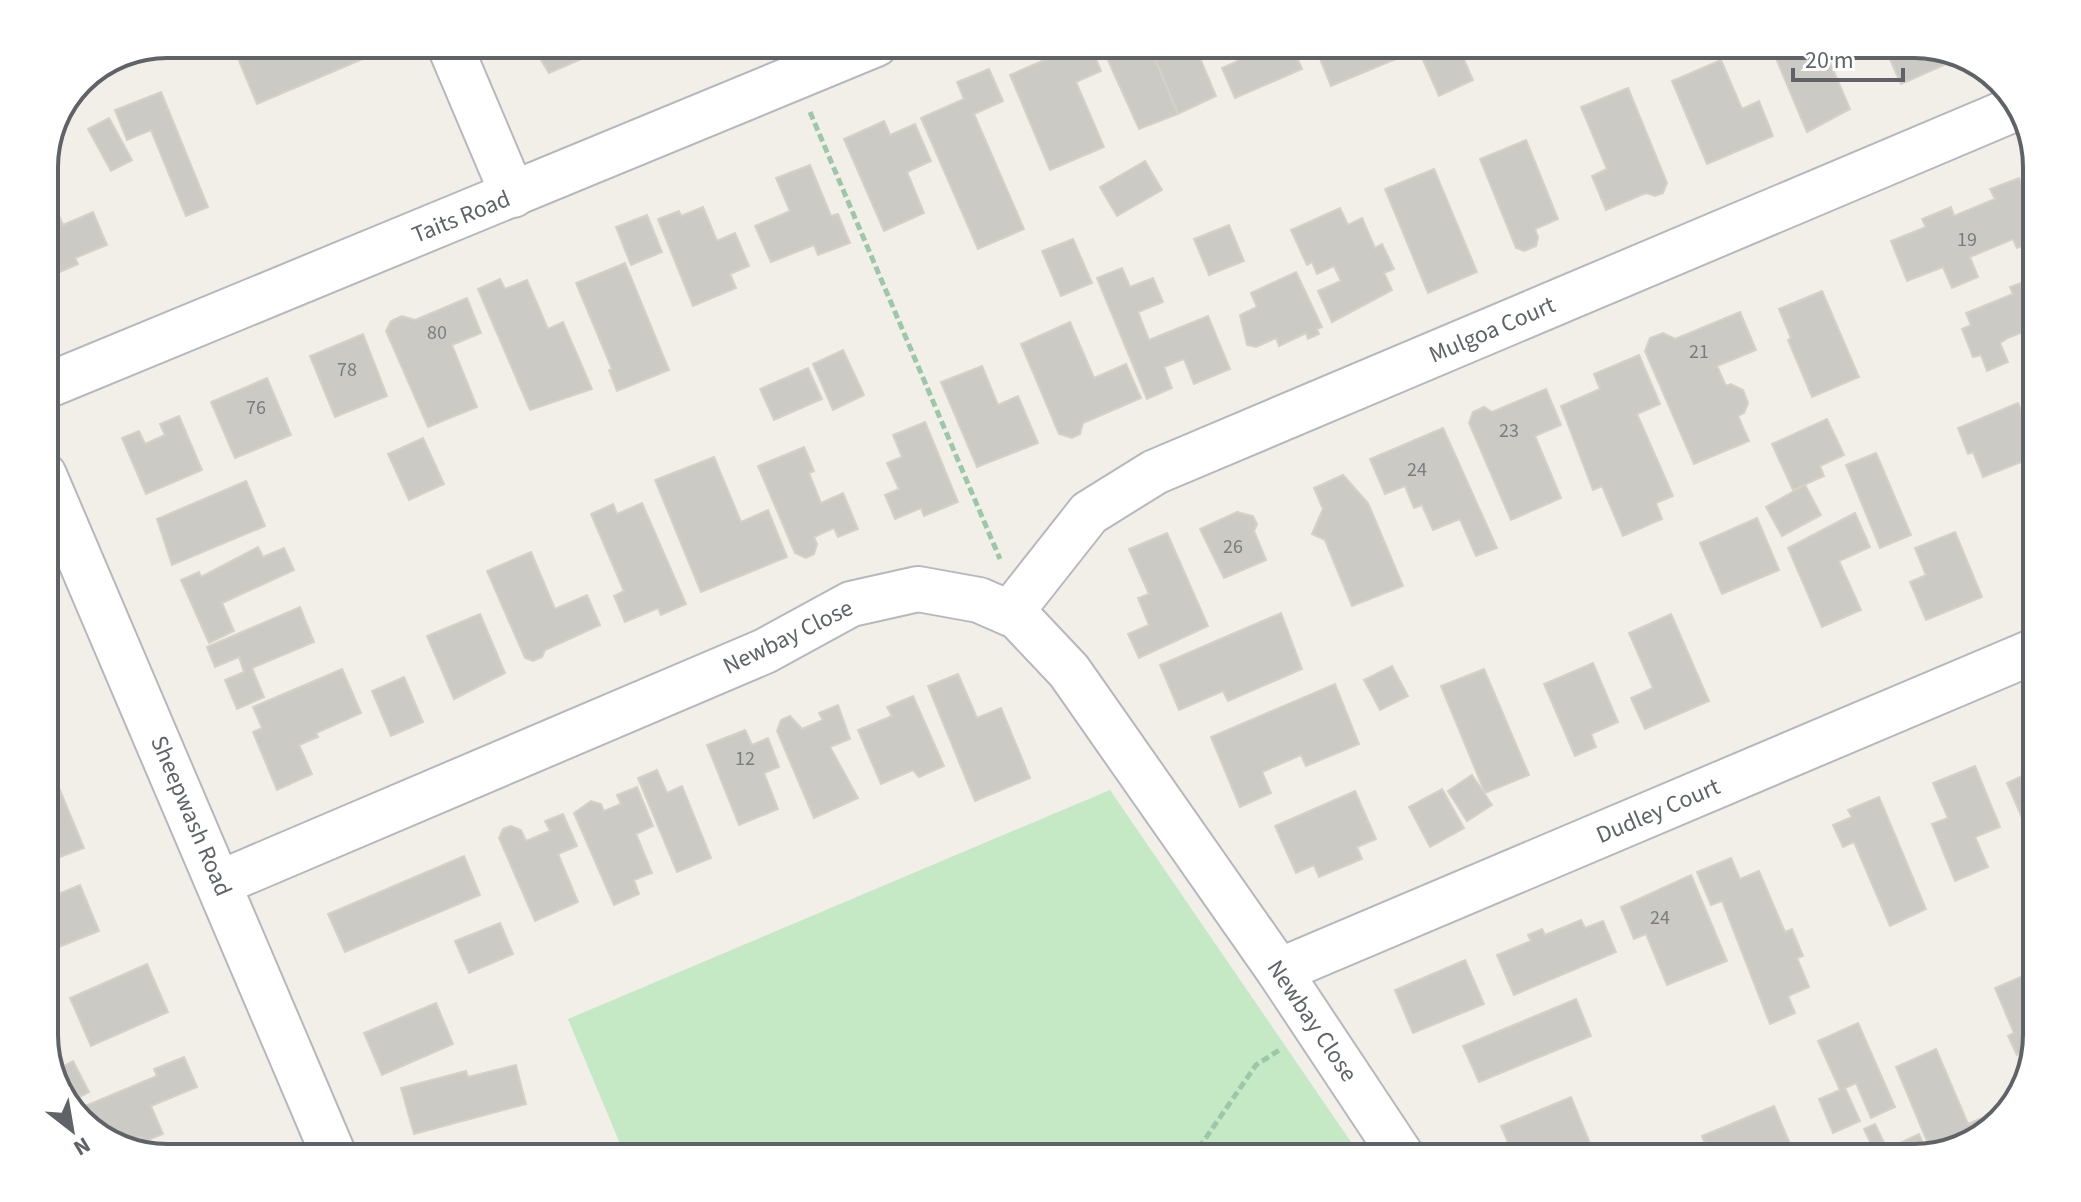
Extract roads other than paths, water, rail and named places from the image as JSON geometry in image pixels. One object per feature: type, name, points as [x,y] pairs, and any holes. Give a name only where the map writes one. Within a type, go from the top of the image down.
[{"type":"street","points":[[455,58],[513,195]]},
{"type":"street","name":"Taits Road","points":[[58,381],[843,58]]},
{"type":"street","name":"Mulgoa Court","points":[[1018,610],[1089,513],[1155,472],[2008,112]]},
{"type":"street","name":"Sheepwash Road","points":[[58,507],[329,1144]]},
{"type":"street","name":"Newbay Close","points":[[220,883],[765,651],[851,604],[918,589],[979,600],[1018,610],[1069,671],[1279,971],[1394,1144]]},
{"type":"street","name":"Dudley Court","points":[[1279,971],[2023,656]]}]
